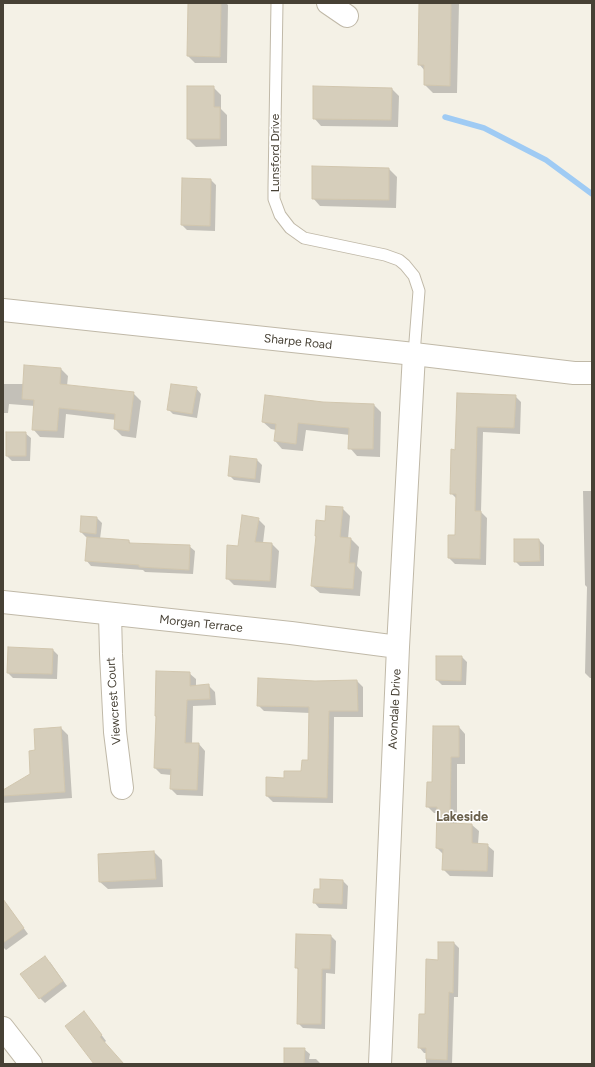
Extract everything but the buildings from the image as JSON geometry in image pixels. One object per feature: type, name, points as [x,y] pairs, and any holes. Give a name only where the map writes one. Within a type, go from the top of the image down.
[{"type":"street","points":[[328,3],[347,16]]},
{"type":"street","name":"Sharpe Road","points":[[3,310],[592,374]]},
{"type":"street","name":"Avondale Drive","points":[[380,1064],[398,647],[414,354]]},
{"type":"street","name":"Morgan Terrace","points":[[3,602],[290,633],[398,647]]},
{"type":"street","name":"Viewcrest Court","points":[[110,614],[115,732],[122,788]]},
{"type":"street","points":[[3,1028],[31,1064]]},
{"type":"lane","name":"Lunsford Drive","points":[[278,3],[274,199],[280,215],[290,228],[304,238],[385,255],[399,260],[405,265],[414,276],[419,291],[414,354]]},
{"type":"waterway","points":[[445,117],[484,128],[546,160],[592,194]]},
{"type":"district","name":"Lakeside","points":[[462,817]]}]
